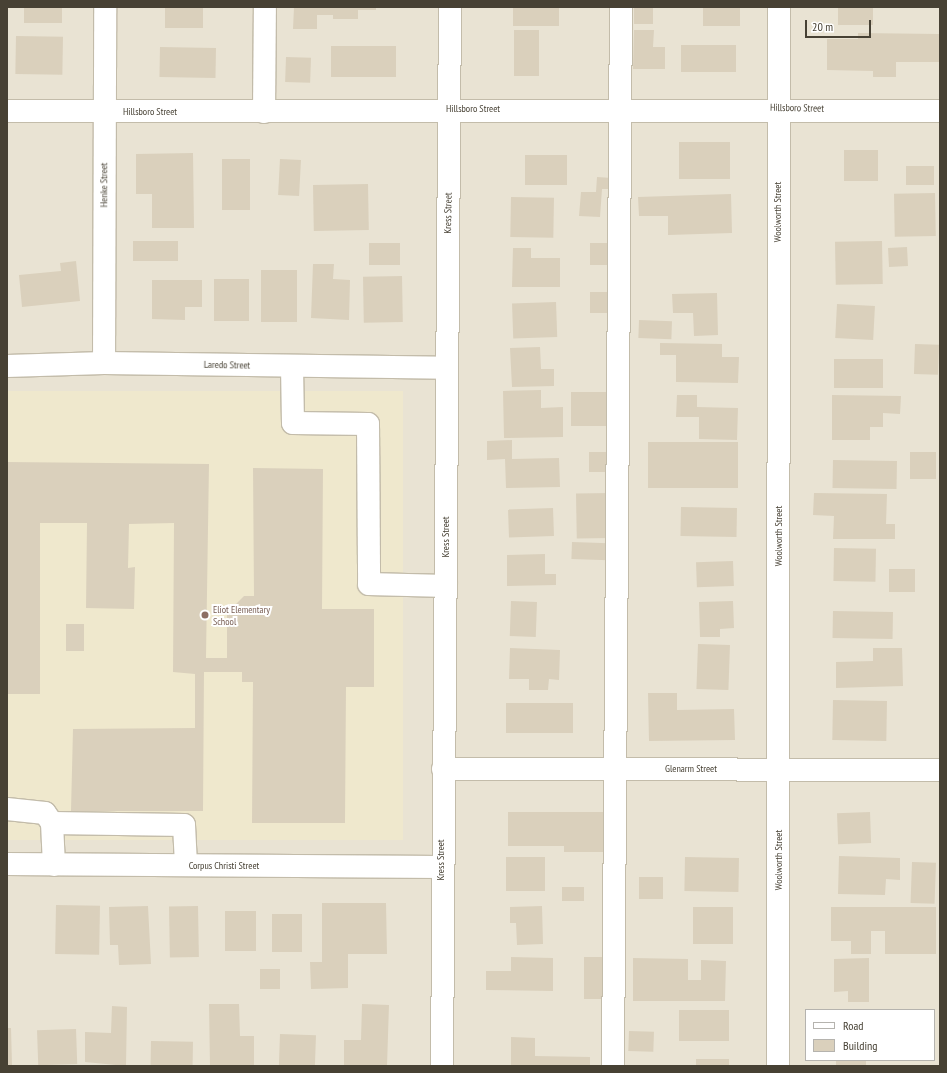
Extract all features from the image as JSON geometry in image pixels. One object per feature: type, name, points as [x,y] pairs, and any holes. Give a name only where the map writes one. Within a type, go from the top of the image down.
[{"type":"street","name":"Henke Street","points":[[104,363],[105,7]]},
{"type":"street","points":[[264,112],[265,7]]},
{"type":"street","name":"Kress Street","points":[[442,1066],[441,867],[446,586],[446,368],[450,7]]},
{"type":"street","points":[[613,1066],[614,770],[622,108],[621,7]]},
{"type":"street","name":"Woolworth Street","points":[[778,1066],[779,7]]},
{"type":"street","name":"Hillsboro Street","points":[[7,111],[264,112],[622,108],[940,110]]},
{"type":"street","name":"Laredo Street","points":[[7,366],[104,363],[446,368]]},
{"type":"street","points":[[292,366],[293,423],[368,424],[368,584],[446,586]]},
{"type":"street","name":"Glenarm Street","points":[[443,769],[940,770]]},
{"type":"street","points":[[7,808],[45,813],[52,823],[54,865]]},
{"type":"street","points":[[52,823],[184,825],[186,865]]},
{"type":"street","name":"Corpus Christi Street","points":[[7,864],[441,867]]},
{"type":"shaded area","points":[[7,7],[940,7],[940,1066],[7,1066]]},
{"type":"shaded area","name":"Eliot Elementary School","points":[[7,391],[403,391],[403,840],[7,840]]},
{"type":"building","points":[[24,7],[62,7],[62,23],[24,23]]},
{"type":"building","points":[[165,7],[203,7],[203,28],[165,28]]},
{"type":"building","points":[[294,7],[376,7],[376,10],[358,10],[358,19],[333,19],[333,15],[317,15],[317,29],[293,29]]},
{"type":"building","points":[[513,7],[559,7],[559,26],[513,26]]},
{"type":"building","points":[[634,7],[653,7],[653,24],[634,24]]},
{"type":"building","points":[[703,7],[740,7],[740,26],[703,26]]},
{"type":"building","points":[[838,7],[873,7],[873,25],[838,25]]},
{"type":"building","points":[[514,30],[539,30],[539,76],[514,76]]},
{"type":"building","points":[[634,30],[654,30],[653,47],[665,47],[665,69],[633,69]]},
{"type":"building","points":[[858,33],[939,34],[939,62],[896,62],[896,77],[873,77],[873,71],[827,70],[827,39],[858,39]]},
{"type":"building","points":[[16,36],[63,37],[62,75],[15,74]]},
{"type":"building","points":[[681,45],[736,45],[736,72],[681,72]]},
{"type":"building","points":[[331,46],[396,46],[396,77],[331,77]]},
{"type":"building","points":[[160,47],[216,48],[215,78],[159,77]]},
{"type":"building","points":[[286,57],[311,58],[310,83],[285,82]]},
{"type":"building","points":[[679,142],[730,142],[730,179],[679,179]]},
{"type":"building","points":[[844,150],[878,150],[878,181],[844,181]]},
{"type":"building","points":[[193,153],[194,228],[152,228],[152,194],[136,194],[136,154]]},
{"type":"building","points":[[525,155],[567,155],[567,185],[525,185]]},
{"type":"building","points":[[222,159],[250,159],[250,210],[222,210]]},
{"type":"building","points":[[280,159],[301,160],[299,196],[278,195]]},
{"type":"building","points":[[906,166],[934,166],[934,185],[906,185]]},
{"type":"building","points":[[597,177],[612,178],[612,189],[602,189],[600,217],[579,216],[581,192],[596,192]]},
{"type":"building","points":[[368,184],[369,230],[314,231],[313,185]]},
{"type":"building","points":[[935,193],[936,236],[895,237],[894,194]]},
{"type":"building","points":[[731,194],[732,233],[668,235],[668,216],[639,216],[638,197]]},
{"type":"building","points":[[511,197],[554,198],[553,238],[510,237]]},
{"type":"building","points":[[133,241],[178,241],[178,261],[133,261]]},
{"type":"building","points":[[882,241],[883,284],[836,285],[835,242]]},
{"type":"building","points":[[369,243],[400,243],[400,265],[369,265]]},
{"type":"building","points":[[590,243],[612,243],[612,265],[590,265]]},
{"type":"building","points":[[907,247],[908,266],[889,267],[888,248]]},
{"type":"building","points":[[513,248],[531,248],[531,258],[560,258],[560,287],[512,287]]},
{"type":"building","points":[[76,261],[80,301],[22,307],[19,275],[61,271],[60,263]]},
{"type":"building","points":[[313,264],[334,264],[333,279],[350,280],[349,320],[311,318]]},
{"type":"building","points":[[261,270],[297,270],[297,322],[261,322]]},
{"type":"building","points":[[402,276],[403,322],[364,323],[363,277]]},
{"type":"building","points":[[214,279],[249,279],[249,321],[214,321]]},
{"type":"building","points":[[152,280],[202,280],[202,307],[185,307],[185,320],[152,319]]},
{"type":"building","points":[[590,292],[612,292],[612,313],[590,313]]},
{"type":"building","points":[[717,293],[718,335],[694,336],[693,313],[673,313],[672,294]]},
{"type":"building","points":[[556,302],[557,337],[513,339],[512,304]]},
{"type":"building","points":[[837,304],[875,306],[873,340],[835,338]]},
{"type":"building","points":[[639,320],[672,321],[671,339],[638,338]]},
{"type":"building","points":[[660,343],[722,344],[722,357],[739,357],[738,383],[676,382],[676,355],[660,355]]},
{"type":"building","points":[[915,344],[939,345],[938,375],[914,374]]},
{"type":"building","points":[[540,347],[541,369],[554,369],[554,386],[512,387],[510,348]]},
{"type":"building","points":[[834,359],[883,359],[883,388],[834,388]]},
{"type":"building","points":[[541,390],[541,408],[563,407],[563,437],[504,438],[503,391]]},
{"type":"building","points":[[571,392],[615,392],[615,426],[571,426]]},
{"type":"building","points":[[677,395],[697,395],[697,407],[738,408],[737,440],[699,439],[699,417],[676,417]]},
{"type":"building","points":[[832,395],[901,396],[900,414],[883,413],[883,427],[870,427],[870,440],[832,440]]},
{"type":"building","points":[[512,440],[512,459],[559,458],[560,487],[506,488],[505,459],[487,460],[487,441]]},
{"type":"building","points":[[648,442],[738,442],[738,488],[648,488]]},
{"type":"building","points":[[589,452],[606,452],[606,472],[589,472]]},
{"type":"building","points":[[910,452],[936,452],[936,479],[910,479]]},
{"type":"building","points":[[833,460],[897,461],[897,489],[833,488]]},
{"type":"building","points":[[7,462],[209,464],[206,658],[227,658],[227,613],[244,596],[254,596],[253,468],[323,469],[322,609],[374,609],[374,687],[346,687],[345,823],[252,823],[253,682],[242,682],[242,672],[204,672],[203,811],[71,811],[73,729],[195,728],[195,674],[173,672],[174,523],[129,524],[128,568],[135,567],[134,609],[86,608],[87,523],[40,523],[40,694],[7,694]]},
{"type":"building","points":[[610,493],[611,538],[577,539],[576,494]]},
{"type":"building","points":[[814,493],[887,494],[886,524],[895,524],[895,539],[833,539],[834,516],[813,515]]},
{"type":"building","points":[[681,507],[737,508],[736,537],[680,536]]},
{"type":"building","points":[[553,508],[554,536],[509,538],[508,510]]},
{"type":"building","points":[[572,542],[609,543],[608,560],[571,559]]},
{"type":"building","points":[[834,548],[876,549],[875,582],[833,581]]},
{"type":"building","points":[[545,554],[545,574],[556,574],[556,585],[507,586],[507,555]]},
{"type":"building","points":[[733,561],[734,586],[697,587],[696,562]]},
{"type":"building","points":[[889,569],[915,569],[915,592],[889,592]]},
{"type":"building","points":[[511,601],[537,602],[536,637],[510,636]]},
{"type":"building","points":[[733,601],[734,628],[720,629],[720,637],[700,637],[699,602]]},
{"type":"building","points":[[833,611],[893,612],[893,639],[833,638]]},
{"type":"building","points":[[66,624],[84,624],[84,651],[66,651]]},
{"type":"building","points":[[698,644],[730,645],[728,690],[696,689]]},
{"type":"building","points":[[510,648],[560,650],[559,680],[549,679],[548,690],[529,690],[529,679],[509,679]]},
{"type":"building","points":[[873,648],[902,648],[903,686],[836,688],[836,662],[873,661]]},
{"type":"building","points":[[648,693],[677,693],[677,710],[734,709],[735,740],[649,741]]},
{"type":"building","points":[[833,700],[887,701],[886,741],[832,740]]},
{"type":"building","points":[[506,703],[573,703],[573,733],[506,733]]},
{"type":"building","points":[[508,812],[612,812],[612,852],[564,852],[564,846],[508,846]]},
{"type":"building","points":[[870,812],[871,843],[838,844],[837,813]]},
{"type":"building","points":[[839,856],[900,858],[900,880],[886,879],[885,895],[838,894]]},
{"type":"building","points":[[506,857],[545,857],[545,891],[506,891]]},
{"type":"building","points":[[685,857],[739,858],[738,892],[684,891]]},
{"type":"building","points":[[912,862],[936,863],[935,904],[911,903]]},
{"type":"building","points":[[639,877],[663,877],[663,899],[639,899]]},
{"type":"building","points":[[562,887],[584,887],[584,901],[562,901]]},
{"type":"building","points":[[322,903],[386,903],[387,954],[348,954],[348,988],[311,989],[310,962],[322,962]]},
{"type":"building","points":[[56,905],[100,906],[99,955],[55,954]]},
{"type":"building","points":[[148,906],[151,964],[119,965],[118,945],[110,945],[109,907]]},
{"type":"building","points":[[198,906],[199,957],[170,957],[169,907]]},
{"type":"building","points":[[542,906],[543,944],[517,945],[516,923],[510,923],[510,907]]},
{"type":"building","points":[[693,907],[733,907],[733,944],[693,944]]},
{"type":"building","points":[[831,907],[936,907],[936,954],[885,954],[885,931],[871,931],[871,954],[851,954],[851,941],[831,941]]},
{"type":"building","points":[[225,911],[256,911],[256,951],[225,951]]},
{"type":"building","points":[[272,914],[302,914],[302,952],[272,952]]},
{"type":"building","points":[[511,957],[553,958],[553,991],[486,990],[486,971],[511,971]]},
{"type":"building","points":[[584,957],[610,957],[610,999],[584,999]]},
{"type":"building","points":[[633,958],[688,959],[688,980],[701,980],[701,960],[726,961],[725,1001],[633,1001]]},
{"type":"building","points":[[869,958],[869,1002],[848,1002],[848,991],[834,992],[834,959]]},
{"type":"building","points":[[260,969],[280,969],[280,989],[260,989]]},
{"type":"building","points":[[209,1004],[239,1004],[240,1036],[254,1036],[254,1066],[210,1066]]},
{"type":"building","points":[[362,1004],[389,1005],[387,1066],[344,1066],[344,1040],[361,1040]]},
{"type":"building","points":[[112,1006],[127,1007],[126,1066],[85,1062],[85,1032],[111,1033]]},
{"type":"building","points":[[679,1010],[729,1010],[729,1041],[679,1041]]},
{"type":"building","points":[[7,1028],[11,1028],[12,1066],[7,1066]]},
{"type":"building","points":[[76,1029],[77,1064],[38,1065],[37,1030]]},
{"type":"building","points":[[629,1031],[654,1032],[653,1052],[628,1051]]},
{"type":"building","points":[[280,1034],[316,1035],[315,1066],[279,1066]]},
{"type":"building","points":[[511,1037],[535,1038],[535,1056],[590,1057],[590,1066],[511,1066]]},
{"type":"building","points":[[151,1041],[193,1042],[193,1066],[151,1066]]},
{"type":"building","points":[[696,1059],[729,1059],[729,1066],[696,1066]]},
{"type":"building","points":[[836,1061],[866,1061],[866,1066],[836,1066]]},
{"type":"place","name":"Eliot Elementary School","points":[[205,615]]}]
